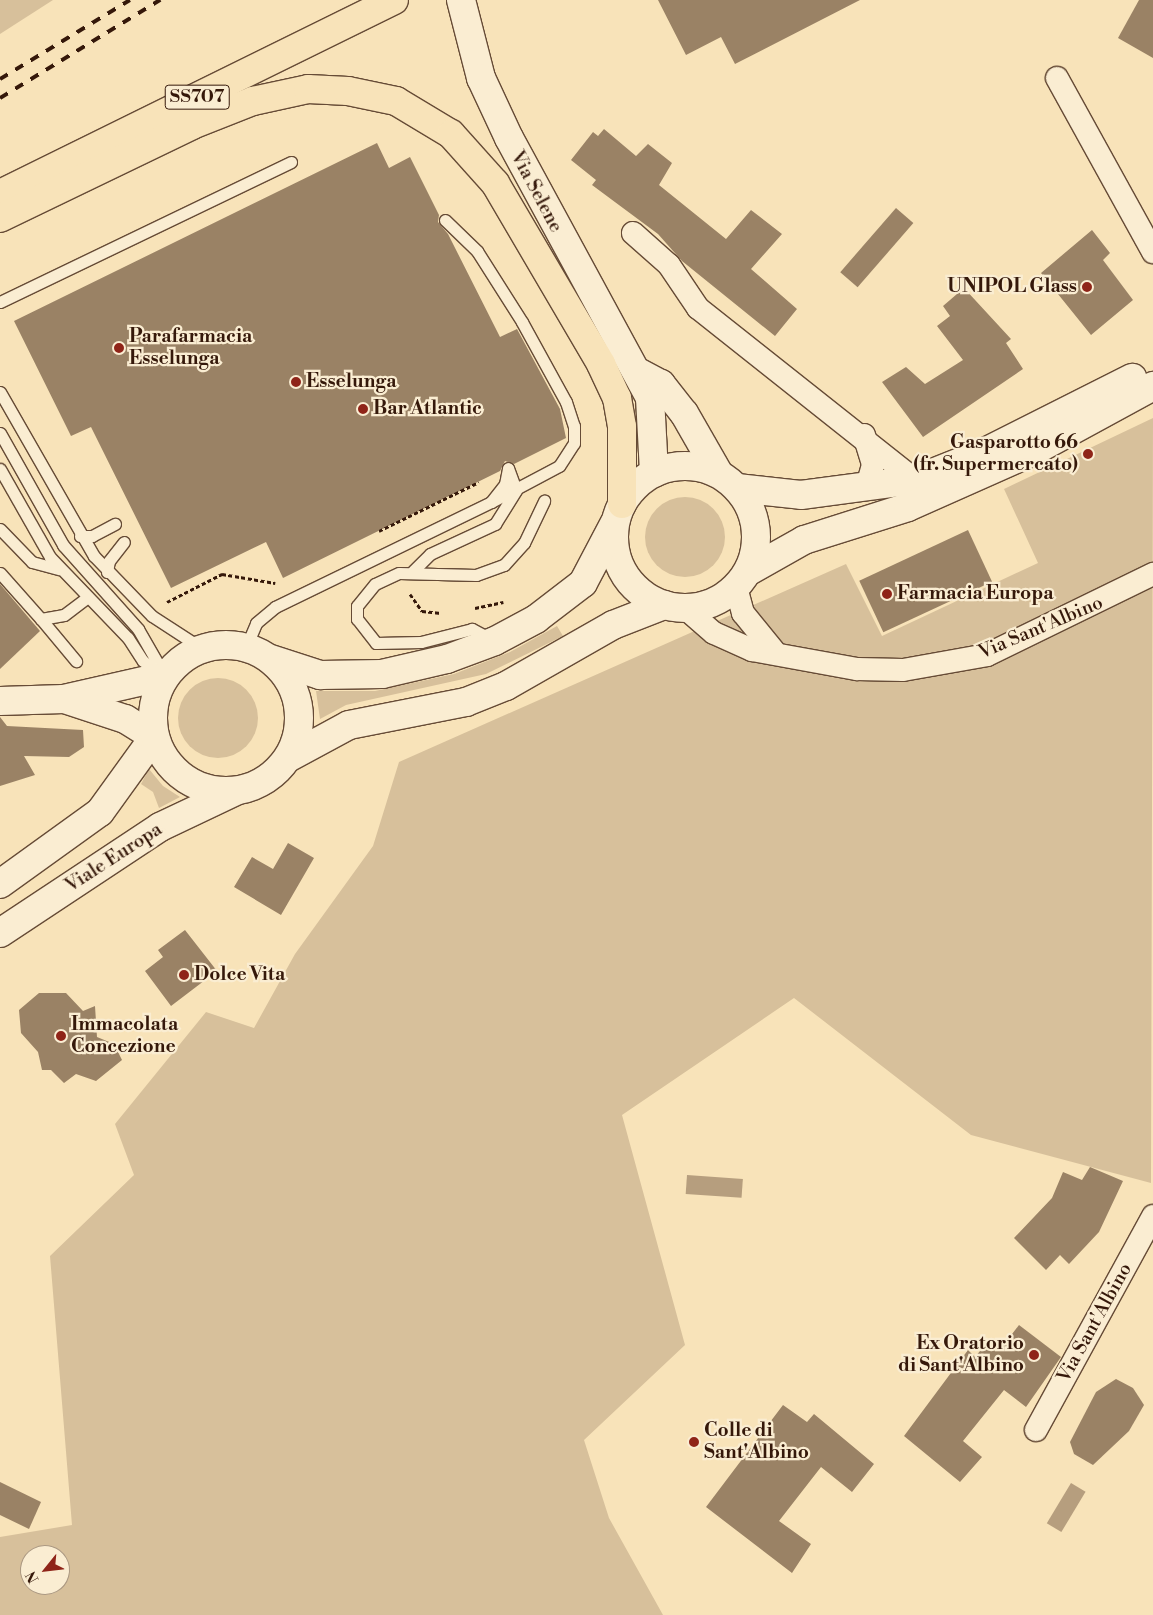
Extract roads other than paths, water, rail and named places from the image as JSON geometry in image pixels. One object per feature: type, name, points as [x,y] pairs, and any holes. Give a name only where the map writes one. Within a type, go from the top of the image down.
[{"type":"highway","name":"SS707","points":[[0,194],[394,0]]},
{"type":"highway","points":[[0,218],[198,122],[261,99],[308,89],[348,90],[396,102],[451,134],[495,183],[601,364],[617,398],[622,427],[619,512]]},
{"type":"main road","name":"Via Selene","points":[[461,0],[481,78],[509,138],[543,208],[638,372],[654,416],[654,473]]},
{"type":"main road","points":[[1153,368],[985,452],[915,480],[866,489],[802,495],[728,481],[675,466],[654,473],[619,512],[583,584],[536,620],[495,641],[420,666],[353,676],[320,675],[256,652],[201,648],[165,676],[155,695],[154,737],[163,756],[193,784],[234,792],[255,786],[288,758],[349,725],[466,702],[542,669],[612,625],[674,607],[721,599],[742,579],[804,540],[908,507],[1034,451],[1153,386]]},
{"type":"main road","points":[[638,372],[661,384],[680,408],[728,481],[750,506],[756,527],[742,579]]},
{"type":"main road","points":[[619,512],[618,562],[645,596],[674,607]]},
{"type":"main road","points":[[256,652],[295,692],[298,729],[288,758]]},
{"type":"main road","points":[[0,701],[64,699],[165,676]]},
{"type":"main road","points":[[64,699],[125,719],[154,737]]},
{"type":"main road","points":[[0,884],[100,812],[154,737]]},
{"type":"main road","name":"Viale Europa","points":[[0,934],[160,827],[234,792]]},
{"type":"street","points":[[1057,78],[1153,252]]},
{"type":"street","points":[[633,233],[668,265],[698,308],[864,435],[915,480]]},
{"type":"street","points":[[864,435],[873,465],[866,489]]},
{"type":"street","name":"Via Sant'Albino","points":[[674,607],[722,638],[752,650],[774,651],[857,669],[894,670],[988,655],[1153,574]]},
{"type":"street","points":[[742,579],[746,619],[774,651]]},
{"type":"street","name":"Via Sant'Albino","points":[[1036,1430],[1153,1216]]},
{"type":"lane","points":[[0,302],[291,162]]},
{"type":"lane","points":[[256,652],[256,623],[274,607],[516,490],[565,460],[574,443],[572,419],[498,284],[464,236],[445,220]]},
{"type":"lane","points":[[0,392],[80,536],[107,572],[152,616],[201,648]]},
{"type":"lane","points":[[0,433],[63,545],[138,629],[165,676]]},
{"type":"lane","points":[[491,502],[505,484],[508,468],[516,490]]},
{"type":"lane","points":[[0,469],[59,569],[88,597],[143,661],[165,676]]},
{"type":"lane","points":[[413,571],[430,554],[495,524],[516,490]]},
{"type":"lane","points":[[495,641],[486,632],[472,629],[421,642],[376,643],[357,619],[357,606],[374,584],[413,571],[460,576],[495,570],[512,559],[524,543],[544,501]]},
{"type":"lane","points":[[80,536],[92,536],[115,524]]},
{"type":"lane","points":[[0,529],[32,562],[59,569]]},
{"type":"lane","points":[[107,572],[109,561],[124,542]]},
{"type":"lane","points":[[0,573],[76,661]]},
{"type":"lane","points":[[41,619],[64,615],[88,597]]},
{"type":"railway","points":[[0,79],[130,0]]},
{"type":"railway","points":[[0,98],[160,0]]},
{"type":"place","name":"UNIPOL Glass","points":[[1087,287]]},
{"type":"place","name":"Parafarmacia Esselunga","points":[[119,348]]},
{"type":"place","name":"Esselunga","points":[[296,382]]},
{"type":"place","name":"Bar Atlantic","points":[[363,409]]},
{"type":"place","name":"Gasparotto 66 (fr. Supermercato)","points":[[1088,454]]},
{"type":"place","name":"Farmacia Europa","points":[[887,594]]},
{"type":"place","name":"Dolce Vita","points":[[184,975]]},
{"type":"place","name":"Immacolata Concezione","points":[[61,1036]]},
{"type":"place","name":"Ex Oratorio di Sant'Albino","points":[[1034,1355]]},
{"type":"place","name":"Colle di Sant'Albino","points":[[694,1442]]}]
